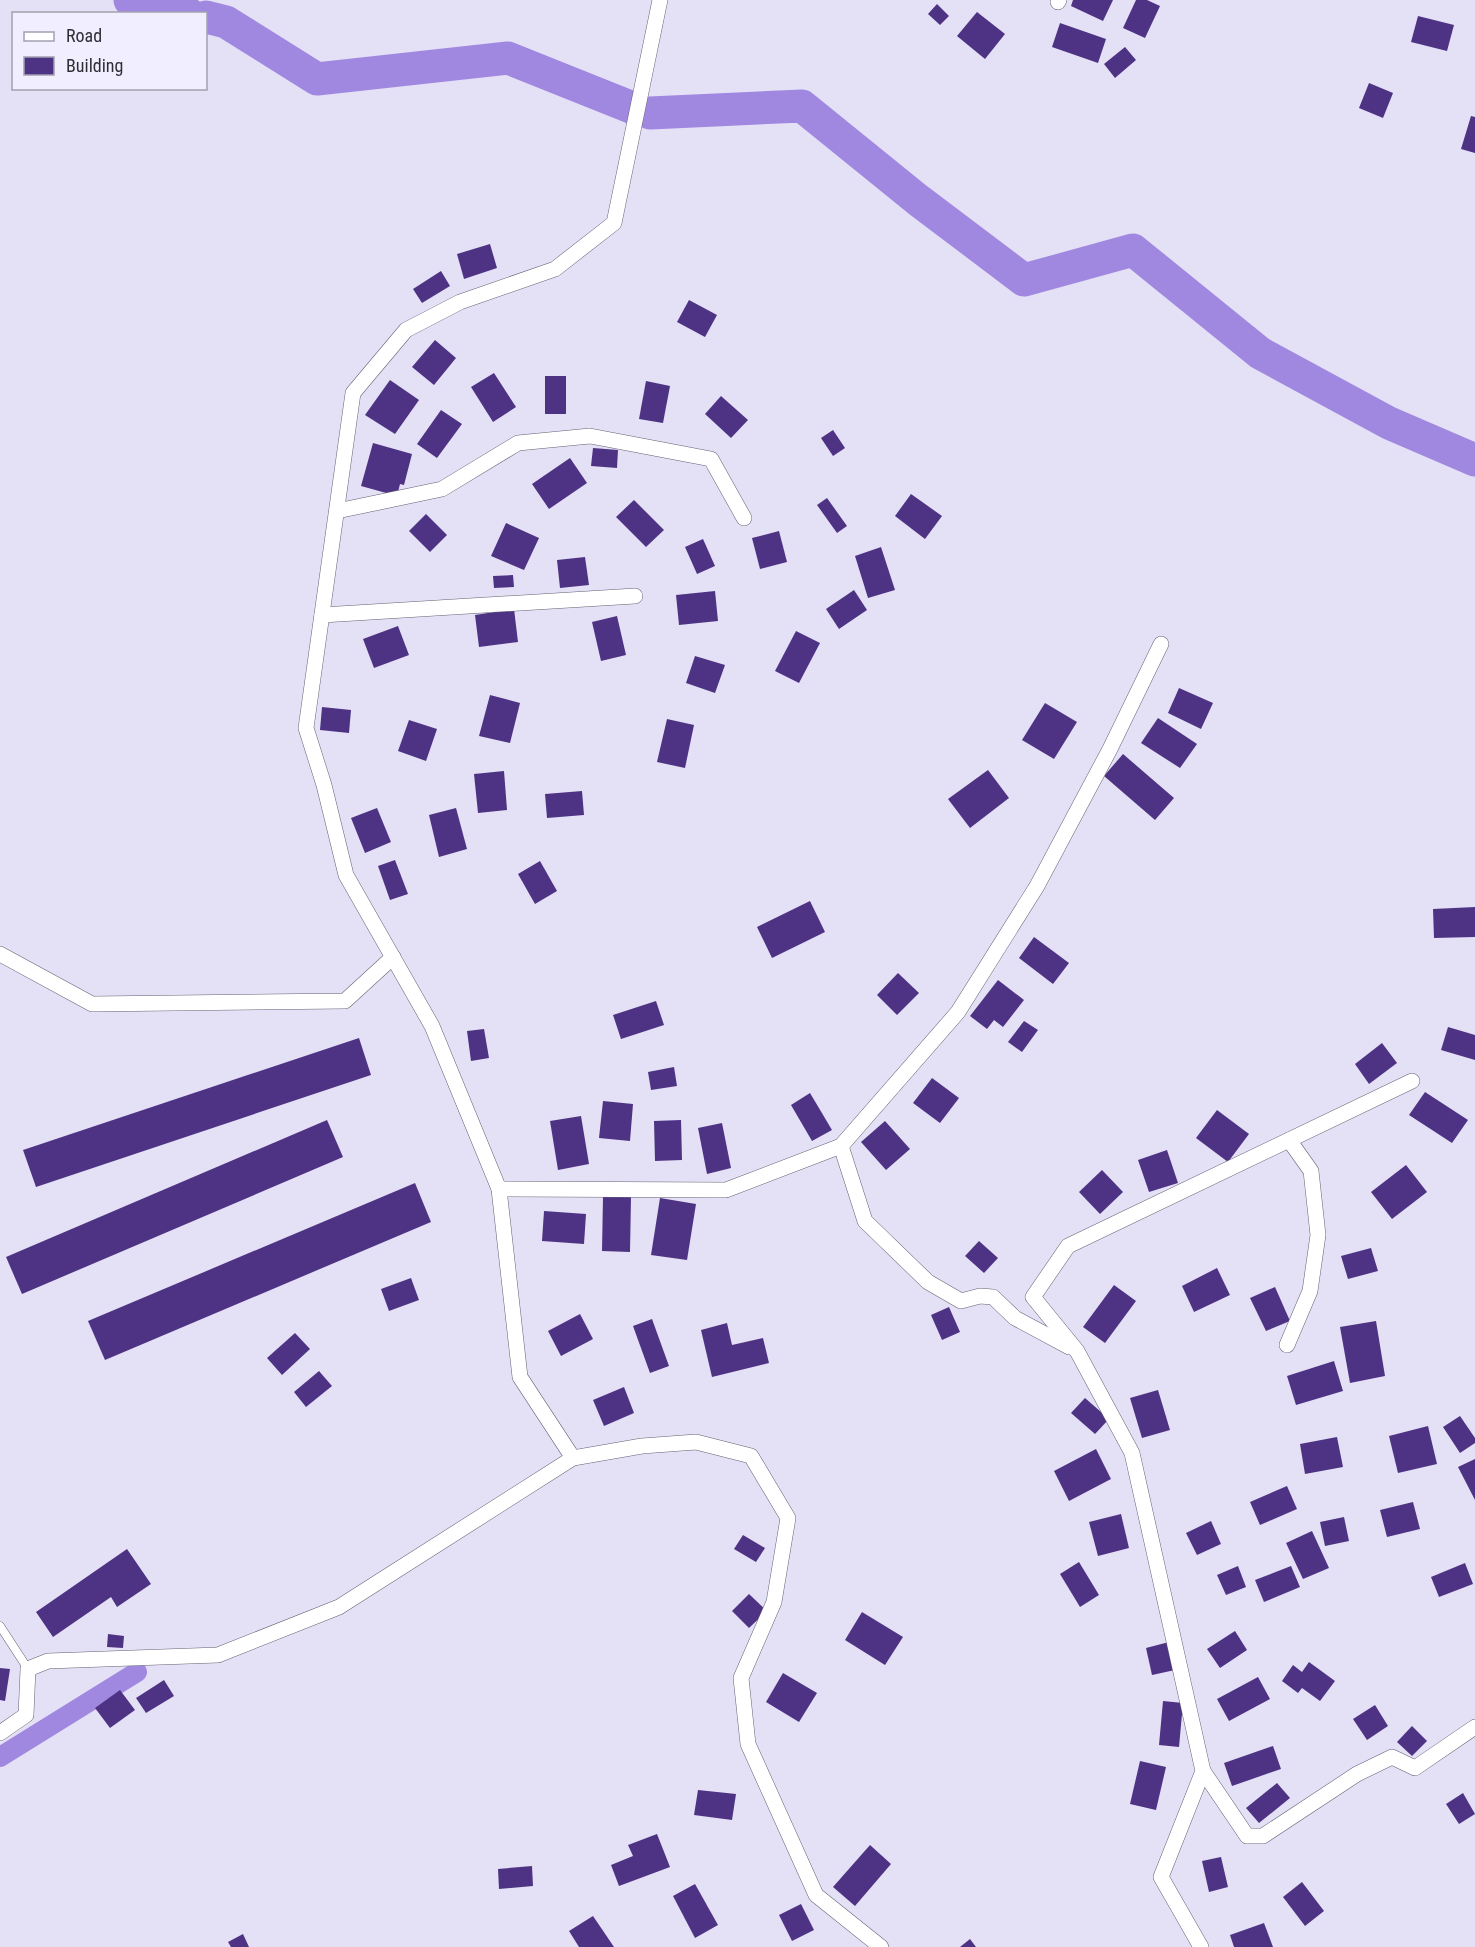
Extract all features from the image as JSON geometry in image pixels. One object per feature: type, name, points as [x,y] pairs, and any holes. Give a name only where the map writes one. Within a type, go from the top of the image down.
[{"type":"street","points":[[573,1458],[520,1377],[499,1189],[432,1026],[346,875],[324,785],[306,728],[353,393],[406,330],[460,302],[555,269],[614,223],[660,0]]},
{"type":"street","points":[[337,512],[442,489],[518,443],[590,436],[711,459],[744,518]]},
{"type":"street","points":[[322,615],[635,596]]},
{"type":"street","points":[[499,1189],[726,1190],[840,1146],[958,1012],[1037,886],[1110,749],[1161,644]]},
{"type":"street","points":[[0,954],[92,1004],[345,1001],[393,957]]},
{"type":"street","points":[[1412,1081],[1068,1246],[1033,1297],[1077,1351],[1132,1453],[1203,1771],[1247,1836],[1263,1836],[1357,1774],[1392,1757],[1415,1768],[1475,1727]]},
{"type":"street","points":[[1287,1345],[1311,1291],[1318,1235],[1311,1171],[1289,1140]]},
{"type":"street","points":[[840,1146],[865,1221],[928,1282],[961,1301],[980,1296],[993,1297],[1015,1318],[1077,1351]]},
{"type":"street","points":[[0,1733],[26,1715],[28,1669],[48,1661],[218,1655],[339,1607],[573,1458],[642,1446],[696,1442],[751,1456],[788,1518],[774,1602],[741,1678],[748,1744],[816,1895],[881,1947]]},
{"type":"street","points":[[1201,1947],[1161,1877],[1203,1771]]},
{"type":"lane","points":[[0,1626],[28,1669]]},
{"type":"building","points":[[1073,0],[1113,0],[1103,21],[1071,6]]},
{"type":"building","points":[[1136,0],[1147,0],[1160,6],[1145,38],[1123,28]]},
{"type":"building","points":[[937,4],[949,16],[940,25],[928,14]]},
{"type":"building","points":[[977,12],[1005,34],[985,59],[957,36]]},
{"type":"building","points":[[1418,16],[1454,25],[1447,51],[1411,42]]},
{"type":"building","points":[[1060,23],[1106,39],[1098,63],[1052,47]]},
{"type":"building","points":[[1125,47],[1136,60],[1115,78],[1104,64]]},
{"type":"building","points":[[1369,83],[1393,93],[1383,118],[1359,108]]},
{"type":"building","points":[[1471,116],[1475,117],[1475,153],[1461,149]]},
{"type":"building","points":[[490,244],[497,268],[464,279],[457,254]]},
{"type":"building","points":[[441,271],[450,286],[422,303],[413,289]]},
{"type":"building","points":[[689,300],[717,315],[705,337],[677,322]]},
{"type":"building","points":[[435,340],[456,358],[434,385],[412,367]]},
{"type":"building","points":[[494,373],[516,407],[493,422],[471,387]]},
{"type":"building","points":[[545,376],[566,376],[566,414],[545,414]]},
{"type":"building","points":[[390,380],[419,400],[395,434],[365,415]]},
{"type":"building","points":[[646,381],[670,386],[663,423],[639,419]]},
{"type":"building","points":[[721,396],[748,420],[731,438],[705,414]]},
{"type":"building","points":[[441,410],[462,424],[437,458],[417,444]]},
{"type":"building","points":[[833,430],[845,448],[833,456],[821,438]]},
{"type":"building","points":[[373,443],[412,454],[404,485],[400,484],[397,496],[361,486]]},
{"type":"building","points":[[593,448],[618,450],[617,468],[591,466]]},
{"type":"building","points":[[570,458],[587,483],[549,509],[532,484]]},
{"type":"building","points":[[911,494],[942,516],[925,539],[895,516]]},
{"type":"building","points":[[827,498],[847,526],[837,533],[817,505]]},
{"type":"building","points":[[634,500],[664,530],[646,547],[616,517]]},
{"type":"building","points":[[426,514],[447,535],[430,552],[409,531]]},
{"type":"building","points":[[506,523],[539,538],[524,570],[491,556]]},
{"type":"building","points":[[779,531],[787,562],[760,569],[752,538]]},
{"type":"building","points":[[703,539],[715,566],[697,574],[685,547]]},
{"type":"building","points":[[881,547],[895,590],[868,598],[855,556]]},
{"type":"building","points":[[585,557],[589,585],[560,588],[557,560]]},
{"type":"building","points":[[513,575],[514,587],[494,588],[493,576]]},
{"type":"building","points":[[854,590],[867,610],[839,629],[826,609]]},
{"type":"building","points":[[715,591],[718,621],[679,625],[676,595]]},
{"type":"building","points":[[514,609],[518,642],[479,647],[475,615]]},
{"type":"building","points":[[617,616],[626,655],[601,661],[592,622]]},
{"type":"building","points":[[398,626],[409,655],[374,668],[363,639]]},
{"type":"building","points":[[796,631],[820,643],[799,683],[775,671]]},
{"type":"building","points":[[695,656],[725,665],[715,693],[686,683]]},
{"type":"building","points":[[1179,688],[1213,703],[1201,729],[1168,713]]},
{"type":"building","points":[[490,695],[520,703],[510,743],[479,736]]},
{"type":"building","points":[[1045,703],[1077,722],[1054,759],[1022,740]]},
{"type":"building","points":[[322,707],[351,710],[349,733],[320,730]]},
{"type":"building","points":[[1158,718],[1197,744],[1180,768],[1141,743]]},
{"type":"building","points":[[667,719],[694,725],[685,768],[657,762]]},
{"type":"building","points":[[409,720],[437,729],[426,761],[398,751]]},
{"type":"building","points":[[1123,754],[1174,798],[1155,820],[1104,776]]},
{"type":"building","points":[[988,770],[1009,798],[970,828],[948,799]]},
{"type":"building","points":[[504,771],[507,810],[478,813],[474,774]]},
{"type":"building","points":[[582,791],[584,815],[547,818],[545,794]]},
{"type":"building","points":[[377,808],[391,842],[365,853],[351,818]]},
{"type":"building","points":[[456,808],[467,849],[439,857],[429,815]]},
{"type":"building","points":[[395,860],[408,894],[390,900],[378,866]]},
{"type":"building","points":[[540,861],[557,891],[535,904],[518,874]]},
{"type":"building","points":[[810,901],[825,932],[772,958],[757,927]]},
{"type":"building","points":[[1475,907],[1475,937],[1434,938],[1433,909]]},
{"type":"building","points":[[1034,937],[1069,963],[1053,984],[1019,958]]},
{"type":"building","points":[[898,973],[919,993],[897,1015],[877,995]]},
{"type":"building","points":[[998,980],[1024,1000],[1003,1027],[994,1020],[987,1029],[970,1016]]},
{"type":"building","points":[[656,1001],[664,1025],[621,1039],[613,1015]]},
{"type":"building","points":[[1024,1021],[1038,1030],[1022,1052],[1008,1042]]},
{"type":"building","points":[[1448,1027],[1475,1035],[1475,1060],[1441,1050]]},
{"type":"building","points":[[484,1029],[489,1058],[471,1061],[467,1031]]},
{"type":"building","points":[[359,1038],[371,1075],[36,1187],[23,1150]]},
{"type":"building","points":[[1382,1043],[1397,1063],[1369,1084],[1355,1064]]},
{"type":"building","points":[[674,1067],[677,1086],[651,1090],[648,1072]]},
{"type":"building","points":[[932,1078],[959,1098],[940,1123],[913,1103]]},
{"type":"building","points":[[1425,1092],[1468,1120],[1452,1143],[1409,1115]]},
{"type":"building","points":[[810,1093],[832,1130],[812,1141],[791,1105]]},
{"type":"building","points":[[603,1101],[633,1104],[630,1141],[599,1138]]},
{"type":"building","points":[[1217,1110],[1249,1134],[1228,1162],[1196,1138]]},
{"type":"building","points":[[581,1116],[589,1164],[558,1170],[550,1121]]},
{"type":"building","points":[[327,1120],[343,1157],[22,1294],[6,1257]]},
{"type":"building","points":[[681,1120],[682,1160],[655,1161],[654,1121]]},
{"type":"building","points":[[885,1121],[910,1149],[886,1170],[861,1142]]},
{"type":"building","points":[[722,1123],[731,1168],[707,1174],[698,1128]]},
{"type":"building","points":[[1167,1150],[1178,1183],[1149,1192],[1138,1160]]},
{"type":"building","points":[[1406,1165],[1427,1192],[1392,1219],[1371,1192]]},
{"type":"building","points":[[1102,1170],[1123,1192],[1100,1214],[1079,1192]]},
{"type":"building","points":[[415,1183],[431,1222],[105,1360],[88,1321]]},
{"type":"building","points":[[603,1196],[631,1197],[630,1252],[602,1251]]},
{"type":"building","points":[[660,1198],[696,1204],[687,1260],[651,1255]]},
{"type":"building","points":[[544,1211],[586,1214],[584,1244],[542,1241]]},
{"type":"building","points":[[979,1241],[998,1258],[984,1273],[965,1256]]},
{"type":"building","points":[[1371,1248],[1378,1271],[1348,1279],[1341,1256]]},
{"type":"building","points":[[1217,1268],[1230,1295],[1194,1312],[1182,1286]]},
{"type":"building","points":[[411,1278],[419,1300],[389,1311],[381,1289]]},
{"type":"building","points":[[1114,1285],[1136,1301],[1105,1343],[1083,1327]]},
{"type":"building","points":[[1275,1287],[1290,1321],[1266,1331],[1250,1298]]},
{"type":"building","points":[[949,1307],[960,1332],[942,1340],[931,1315]]},
{"type":"building","points":[[580,1314],[593,1339],[561,1356],[548,1331]]},
{"type":"building","points":[[652,1319],[669,1366],[650,1373],[633,1326]]},
{"type":"building","points":[[1376,1321],[1385,1376],[1350,1383],[1340,1327]]},
{"type":"building","points":[[727,1323],[732,1345],[763,1338],[769,1363],[712,1377],[701,1330]]},
{"type":"building","points":[[295,1333],[310,1349],[282,1375],[267,1358]]},
{"type":"building","points":[[1334,1361],[1343,1391],[1296,1405],[1287,1376]]},
{"type":"building","points":[[319,1371],[332,1386],[306,1407],[294,1392]]},
{"type":"building","points":[[624,1387],[634,1413],[604,1426],[593,1400]]},
{"type":"building","points":[[1158,1390],[1170,1430],[1142,1438],[1130,1398]]},
{"type":"building","points":[[1085,1398],[1109,1419],[1095,1434],[1071,1413]]},
{"type":"building","points":[[1460,1416],[1475,1438],[1475,1443],[1460,1453],[1443,1427]]},
{"type":"building","points":[[1428,1426],[1437,1464],[1398,1473],[1389,1436]]},
{"type":"building","points":[[1337,1437],[1343,1467],[1305,1474],[1300,1444]]},
{"type":"building","points":[[1096,1449],[1111,1479],[1069,1501],[1054,1471]]},
{"type":"building","points":[[1475,1459],[1475,1500],[1458,1467]]},
{"type":"building","points":[[1287,1486],[1297,1509],[1260,1525],[1250,1502]]},
{"type":"building","points":[[1413,1502],[1420,1529],[1387,1537],[1380,1510]]},
{"type":"building","points":[[1121,1514],[1129,1548],[1098,1556],[1089,1522]]},
{"type":"building","points":[[1344,1517],[1349,1541],[1325,1546],[1320,1522]]},
{"type":"building","points":[[1211,1521],[1221,1544],[1197,1555],[1186,1533]]},
{"type":"building","points":[[1312,1531],[1329,1568],[1303,1579],[1286,1543]]},
{"type":"building","points":[[743,1535],[765,1548],[756,1562],[734,1549]]},
{"type":"building","points":[[127,1549],[151,1584],[117,1607],[111,1597],[53,1637],[36,1612]]},
{"type":"building","points":[[1079,1562],[1099,1595],[1080,1607],[1060,1574]]},
{"type":"building","points":[[1465,1563],[1473,1584],[1439,1597],[1431,1577]]},
{"type":"building","points":[[1238,1566],[1246,1587],[1226,1595],[1217,1575]]},
{"type":"building","points":[[1291,1566],[1300,1587],[1264,1602],[1255,1580]]},
{"type":"building","points":[[749,1594],[767,1611],[749,1628],[732,1611]]},
{"type":"building","points":[[862,1612],[903,1637],[885,1665],[845,1640]]},
{"type":"building","points":[[1235,1631],[1247,1650],[1220,1668],[1207,1649]]},
{"type":"building","points":[[108,1634],[124,1636],[123,1648],[107,1647]]},
{"type":"building","points":[[1169,1642],[1175,1670],[1152,1675],[1146,1648]]},
{"type":"building","points":[[1309,1662],[1335,1681],[1320,1701],[1302,1688],[1298,1693],[1282,1681],[1293,1665],[1302,1672]]},
{"type":"building","points":[[0,1668],[10,1669],[5,1701],[0,1700]]},
{"type":"building","points":[[783,1673],[817,1693],[799,1722],[766,1702]]},
{"type":"building","points":[[1258,1677],[1270,1699],[1229,1721],[1217,1699]]},
{"type":"building","points":[[164,1680],[174,1696],[146,1713],[136,1698]]},
{"type":"building","points":[[120,1690],[135,1710],[110,1728],[95,1708]]},
{"type":"building","points":[[1163,1701],[1183,1703],[1179,1747],[1159,1745]]},
{"type":"building","points":[[1375,1705],[1388,1726],[1367,1740],[1353,1719]]},
{"type":"building","points":[[1412,1726],[1427,1741],[1412,1756],[1397,1742]]},
{"type":"building","points":[[1273,1746],[1281,1769],[1232,1786],[1224,1763]]},
{"type":"building","points":[[1140,1761],[1166,1767],[1156,1810],[1130,1804]]},
{"type":"building","points":[[1277,1783],[1290,1798],[1259,1823],[1246,1808]]},
{"type":"building","points":[[698,1790],[736,1794],[732,1820],[694,1815]]},
{"type":"building","points":[[1463,1793],[1475,1814],[1459,1824],[1446,1804]]},
{"type":"building","points":[[657,1834],[670,1867],[619,1886],[611,1865],[633,1856],[628,1845]]},
{"type":"building","points":[[870,1845],[891,1864],[855,1906],[833,1887]]},
{"type":"building","points":[[1221,1857],[1228,1887],[1209,1892],[1202,1861]]},
{"type":"building","points":[[532,1866],[533,1886],[499,1889],[498,1869]]},
{"type":"building","points":[[1302,1882],[1324,1911],[1305,1926],[1283,1897]]},
{"type":"building","points":[[695,1884],[718,1925],[695,1938],[673,1896]]},
{"type":"building","points":[[801,1904],[814,1930],[792,1941],[779,1915]]},
{"type":"building","points":[[593,1916],[614,1947],[579,1947],[569,1931]]},
{"type":"building","points":[[1264,1923],[1273,1947],[1234,1947],[1230,1935]]},
{"type":"building","points":[[243,1934],[249,1947],[231,1947],[228,1942]]},
{"type":"building","points":[[970,1939],[976,1947],[960,1947]]},
{"type":"waterway","points":[[130,0],[181,12]]},
{"type":"waterway","points":[[207,17],[226,22],[317,79],[508,58],[633,108]]},
{"type":"waterway","points":[[650,113],[802,106],[918,200],[1024,280],[1133,250],[1260,353],[1389,423],[1475,460]]},
{"type":"waterway","points":[[0,1757],[137,1672]]}]
